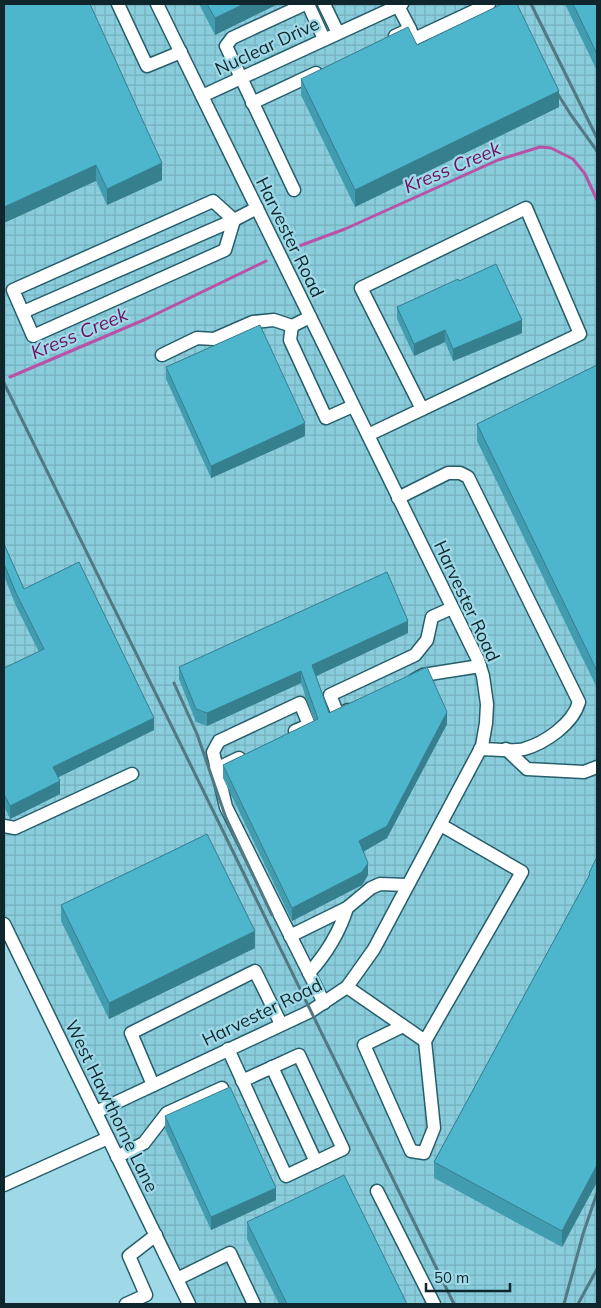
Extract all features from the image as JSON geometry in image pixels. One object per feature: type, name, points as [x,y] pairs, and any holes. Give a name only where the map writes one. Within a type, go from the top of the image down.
[{"type":"street","points":[[118,4],[147,66],[180,52]]},
{"type":"street","name":"Harvester Road","points":[[96,1112],[324,1003],[348,987],[374,950],[480,749],[486,723],[486,687],[480,666],[157,4]]},
{"type":"street","points":[[294,190],[226,46],[227,42],[232,38],[306,4],[324,39]]},
{"type":"street","points":[[324,4],[338,32]]},
{"type":"street","points":[[399,4],[414,39],[489,4]]},
{"type":"street","name":"Nuclear Drive","points":[[202,96],[399,4]]},
{"type":"street","points":[[383,42],[410,29]]},
{"type":"street","points":[[252,102],[331,66]]},
{"type":"street","points":[[213,201],[234,220],[226,250],[33,336],[13,290],[213,201]]},
{"type":"street","points":[[23,312],[234,220],[257,208]]},
{"type":"street","points":[[368,435],[580,334],[526,208],[361,288],[422,409]]},
{"type":"street","points":[[162,355],[197,338],[214,339],[254,322],[274,320],[292,326],[310,317]]},
{"type":"street","points":[[292,326],[290,340],[326,418],[353,406]]},
{"type":"street","points":[[398,498],[448,473],[460,473],[468,477],[579,702],[576,711],[555,733],[522,750],[480,749]]},
{"type":"street","points":[[364,703],[338,715],[330,695],[414,656],[427,640],[432,617],[452,608]]},
{"type":"street","points":[[414,656],[423,676]]},
{"type":"street","points":[[406,683],[423,676],[480,666]]},
{"type":"street","points":[[284,737],[309,725],[300,703],[219,741],[213,752],[226,807],[324,1003]]},
{"type":"street","points":[[506,749],[527,769],[584,772],[597,767]]},
{"type":"street","points":[[216,769],[250,753]]},
{"type":"street","points":[[4,826],[15,828],[132,774]]},
{"type":"street","points":[[403,1026],[364,1045],[411,1151],[424,1153],[434,1128],[425,1041],[522,872],[440,825]]},
{"type":"street","points":[[290,936],[347,908],[370,888],[380,884],[407,885]]},
{"type":"street","points":[[309,973],[322,959],[341,928],[347,908]]},
{"type":"street","name":"West Hawthorne Lane","points":[[4,924],[189,1304]]},
{"type":"street","points":[[153,1085],[131,1032],[255,972],[281,1024]]},
{"type":"street","points":[[348,987],[425,1041]]},
{"type":"street","points":[[228,1049],[242,1081],[286,1176],[343,1149],[299,1054],[242,1081]]},
{"type":"street","points":[[272,1067],[316,1162]]},
{"type":"street","points":[[118,1157],[144,1143],[167,1113],[222,1088]]},
{"type":"street","points":[[4,1185],[108,1138]]},
{"type":"street","points":[[377,1191],[434,1304]]},
{"type":"street","points":[[126,1304],[148,1300],[129,1256],[156,1235]]},
{"type":"street","points":[[177,1279],[230,1253],[254,1304]]},
{"type":"shaded area","points":[[4,4],[597,4],[597,1304],[184,1304],[4,932]]},
{"type":"building","points":[[5,4],[90,4],[162,163],[107,189],[96,165],[4,207]]},
{"type":"building","points":[[207,4],[244,4],[215,18]]},
{"type":"building","points":[[502,4],[517,4],[559,91],[355,190],[301,79],[408,27],[417,45]]},
{"type":"building","points":[[573,4],[597,4],[597,54]]},
{"type":"building","points":[[496,264],[522,320],[453,349],[445,330],[414,344],[397,307]]},
{"type":"building","points":[[260,325],[305,423],[211,466],[166,367]]},
{"type":"building","points":[[597,365],[597,671],[477,424]]},
{"type":"building","points":[[4,544],[24,589],[79,562],[154,718],[53,767],[60,781],[10,806],[4,794],[4,668],[44,649],[4,564]]},
{"type":"building","points":[[387,572],[408,621],[312,665],[329,713],[427,667],[447,712],[387,826],[359,841],[368,863],[362,872],[292,908],[223,765],[318,719],[301,671],[207,713],[196,709],[179,667]]},
{"type":"building","points":[[207,834],[255,931],[109,1003],[61,905]]},
{"type":"building","points":[[597,857],[597,1165],[562,1231],[434,1162],[590,874]]},
{"type":"building","points":[[230,1087],[276,1188],[211,1217],[165,1116]]},
{"type":"building","points":[[344,1175],[407,1304],[287,1304],[247,1222]]},
{"type":"waterway","name":"Kress Creek","points":[[299,246],[345,229],[498,160],[540,147],[551,148],[573,159],[585,174],[597,200]]},
{"type":"waterway","name":"Kress Creek","points":[[10,377],[146,319],[266,261]]},
{"type":"railway","points":[[531,4],[597,138]]},
{"type":"railway","points":[[552,85],[597,151]]},
{"type":"railway","points":[[4,383],[454,1304]]},
{"type":"railway","points":[[174,683],[197,734],[226,818],[272,915]]},
{"type":"railway","points":[[564,1304],[583,1234],[597,1193]]},
{"type":"railway","points":[[578,1304],[597,1269]]}]
